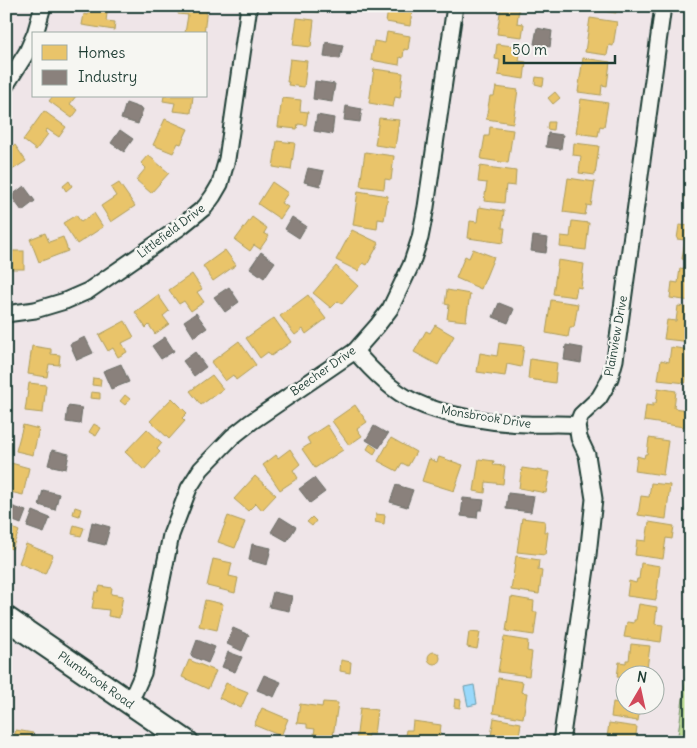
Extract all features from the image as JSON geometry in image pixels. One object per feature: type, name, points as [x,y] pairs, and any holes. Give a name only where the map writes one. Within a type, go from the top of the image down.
[{"type":"street","points":[[35,32],[43,6]]},
{"type":"street","name":"Littlefield Drive","points":[[6,314],[36,310],[65,302],[88,291],[180,228],[205,207],[220,184],[227,159],[249,6]]},
{"type":"street","name":"Beecher Drive","points":[[127,702],[135,691],[143,673],[171,535],[189,488],[200,469],[232,437],[251,422],[355,351],[390,309],[411,265],[420,238],[426,207],[455,6]]},
{"type":"street","name":"Plainview Drive","points":[[577,425],[581,415],[599,398],[606,386],[615,360],[663,6]]},
{"type":"street","points":[[6,85],[27,52],[32,40]]},
{"type":"street","name":"Monsbrook Drive","points":[[355,351],[366,364],[392,387],[427,407],[458,415],[515,424],[577,425]]},
{"type":"street","points":[[561,742],[588,555],[594,499],[588,463],[579,438],[577,425]]},
{"type":"street","name":"Plumbrook Road","points":[[6,618],[187,742]]},
{"type":"green space","points":[[691,641],[691,742],[677,742]]},
{"type":"water","points":[[474,685],[477,704],[468,706],[464,687]]},
{"type":"building: Homes","points":[[89,6],[108,6],[106,21],[115,22],[114,30],[82,25],[84,14],[88,15]]},
{"type":"building: Homes","points":[[179,6],[207,7],[204,32],[185,32],[188,15],[178,14]]},
{"type":"building: Homes","points":[[295,6],[320,6],[320,12],[295,10]]},
{"type":"building: Homes","points":[[377,6],[409,6],[408,11],[412,11],[410,26],[386,22],[388,10],[377,8]]},
{"type":"building: Homes","points":[[501,6],[519,8],[517,23],[524,24],[522,37],[497,34]]},
{"type":"building: Homes","points":[[591,6],[617,6],[616,13],[590,9]]},
{"type":"building: Homes","points":[[297,18],[314,20],[311,47],[293,45]]},
{"type":"building: Homes","points":[[590,18],[617,22],[613,46],[609,45],[607,55],[585,52]]},
{"type":"building: Homes","points":[[387,32],[410,36],[408,50],[404,49],[403,58],[400,57],[399,65],[371,60],[374,41],[385,43]]},
{"type":"building: Homes","points":[[497,44],[521,47],[519,61],[526,62],[524,79],[498,75],[500,60],[495,59]]},
{"type":"building: Homes","points":[[583,58],[610,62],[607,86],[602,85],[601,95],[578,92]]},
{"type":"building: Homes","points":[[290,59],[307,61],[304,87],[288,85]]},
{"type":"building: Homes","points":[[374,69],[403,73],[400,98],[395,97],[393,107],[369,103]]},
{"type":"building: Homes","points":[[536,77],[544,78],[543,86],[535,84]]},
{"type":"building: Homes","points":[[496,87],[518,90],[513,123],[486,119],[490,96],[494,96]]},
{"type":"building: Homes","points":[[555,92],[560,98],[553,104],[548,98]]},
{"type":"building: Homes","points":[[51,98],[74,98],[70,104],[78,110],[72,118],[49,101]]},
{"type":"building: Homes","points":[[164,98],[193,98],[191,113],[173,111],[175,103],[163,101]]},
{"type":"building: Homes","points":[[282,98],[301,100],[300,111],[308,112],[306,125],[298,124],[297,129],[278,127]]},
{"type":"building: Homes","points":[[581,99],[608,103],[604,127],[600,126],[598,136],[576,133]]},
{"type":"building: Homes","points":[[44,111],[66,127],[59,137],[47,129],[45,132],[48,134],[36,150],[23,140]]},
{"type":"building: Homes","points":[[379,118],[399,120],[395,148],[375,145]]},
{"type":"building: Homes","points":[[165,119],[188,129],[181,144],[178,143],[173,153],[153,145]]},
{"type":"building: Homes","points":[[548,122],[554,122],[553,130],[547,129]]},
{"type":"building: Homes","points":[[490,127],[513,130],[508,163],[481,159],[485,136],[489,136]]},
{"type":"building: Homes","points":[[277,141],[295,143],[291,170],[273,167]]},
{"type":"building: Homes","points":[[574,143],[599,146],[595,175],[579,173],[581,156],[573,155]]},
{"type":"building: Homes","points":[[15,145],[26,161],[6,174],[6,151]]},
{"type":"building: Homes","points":[[365,152],[394,156],[391,180],[385,179],[384,189],[360,186]]},
{"type":"building: Homes","points":[[148,155],[169,173],[151,193],[136,180],[146,168],[141,163]]},
{"type":"building: Homes","points":[[480,166],[516,171],[515,186],[506,185],[504,203],[484,201],[487,183],[478,182]]},
{"type":"building: Homes","points":[[568,178],[595,182],[591,206],[587,205],[585,215],[563,212]]},
{"type":"building: Homes","points":[[69,181],[72,186],[66,191],[63,186]]},
{"type":"building: Homes","points":[[272,182],[288,193],[281,203],[288,207],[280,219],[258,204]]},
{"type":"building: Homes","points":[[119,183],[135,206],[111,222],[101,206],[116,196],[111,188]]},
{"type":"building: Homes","points":[[687,184],[691,185],[691,198],[685,198]]},
{"type":"building: Homes","points":[[358,191],[388,196],[384,220],[378,219],[377,229],[353,225]]},
{"type":"building: Homes","points":[[479,207],[504,211],[502,228],[505,228],[503,243],[468,238],[470,221],[477,222]]},
{"type":"building: Homes","points":[[94,213],[103,227],[77,244],[63,223],[76,215],[81,222]]},
{"type":"building: Homes","points":[[252,217],[267,228],[264,233],[269,236],[260,249],[254,245],[250,251],[235,240]]},
{"type":"building: Homes","points":[[572,221],[589,223],[586,250],[560,247],[561,236],[570,237]]},
{"type":"building: Homes","points":[[679,225],[691,226],[691,261],[682,259],[685,240],[677,239]]},
{"type":"building: Homes","points":[[352,230],[379,243],[367,265],[363,263],[358,271],[336,260]]},
{"type":"building: Homes","points":[[45,233],[49,242],[63,237],[68,251],[39,262],[30,239]]},
{"type":"building: Homes","points":[[473,249],[494,257],[481,289],[456,278],[465,256],[469,258]]},
{"type":"building: Homes","points":[[225,250],[236,265],[213,281],[203,266]]},
{"type":"building: Homes","points":[[6,251],[24,251],[24,269],[6,269]]},
{"type":"building: Homes","points":[[558,260],[584,264],[581,288],[577,287],[575,297],[553,294]]},
{"type":"building: Homes","points":[[336,266],[358,286],[342,304],[338,301],[331,308],[313,293]]},
{"type":"building: Homes","points":[[680,268],[691,270],[691,301],[670,298],[672,282],[678,283]]},
{"type":"building: Homes","points":[[192,274],[202,289],[197,292],[204,302],[191,311],[184,301],[179,304],[169,290]]},
{"type":"building: Homes","points":[[447,290],[470,294],[466,321],[447,319],[449,305],[445,304]]},
{"type":"building: Homes","points":[[158,295],[169,311],[163,316],[169,324],[155,334],[149,325],[146,328],[135,312]]},
{"type":"building: Homes","points":[[308,295],[326,319],[306,334],[303,329],[295,335],[280,316]]},
{"type":"building: Homes","points":[[551,300],[578,304],[574,327],[570,327],[568,337],[546,333]]},
{"type":"building: Homes","points":[[678,306],[691,308],[691,342],[664,339],[667,320],[676,321]]},
{"type":"building: Homes","points":[[274,318],[291,342],[271,356],[268,352],[260,358],[246,338]]},
{"type":"building: Homes","points":[[125,321],[134,337],[122,343],[127,352],[118,357],[113,348],[108,351],[99,335]]},
{"type":"building: Homes","points":[[435,325],[454,336],[438,365],[414,352],[426,331],[430,333]]},
{"type":"building: Homes","points":[[239,341],[256,365],[236,380],[233,375],[225,381],[211,362]]},
{"type":"building: Homes","points":[[499,343],[524,346],[521,367],[507,364],[505,376],[477,372],[480,353],[497,356]]},
{"type":"building: Homes","points":[[32,346],[51,349],[51,354],[60,355],[59,365],[49,364],[47,377],[28,374]]},
{"type":"building: Homes","points":[[671,347],[690,350],[686,383],[658,380],[661,360],[669,362]]},
{"type":"building: Homes","points":[[530,359],[557,363],[555,383],[528,379]]},
{"type":"building: Homes","points":[[212,375],[223,389],[201,405],[190,391]]},
{"type":"building: Homes","points":[[93,378],[101,379],[100,386],[92,385]]},
{"type":"building: Homes","points":[[29,383],[46,385],[43,413],[25,411]]},
{"type":"building: Homes","points":[[658,388],[676,391],[674,408],[687,410],[684,427],[644,421],[646,405],[653,406],[653,403],[656,403]]},
{"type":"building: Homes","points":[[91,392],[100,393],[100,399],[90,398]]},
{"type":"building: Homes","points":[[125,395],[130,399],[125,405],[120,401]]},
{"type":"building: Homes","points":[[172,398],[187,413],[182,418],[185,421],[169,439],[150,421]]},
{"type":"building: Homes","points":[[355,405],[367,422],[357,429],[362,436],[349,445],[332,421]]},
{"type":"building: Homes","points":[[94,424],[101,428],[96,436],[89,432]]},
{"type":"building: Homes","points":[[23,425],[39,429],[33,455],[16,451]]},
{"type":"building: Homes","points":[[327,425],[343,450],[315,468],[302,449],[310,444],[307,438]]},
{"type":"building: Homes","points":[[147,429],[162,443],[157,449],[160,452],[144,470],[125,452]]},
{"type":"building: Homes","points":[[391,438],[416,452],[408,466],[402,463],[397,471],[378,461]]},
{"type":"building: Homes","points":[[649,438],[668,441],[663,475],[635,471],[637,456],[644,458],[645,454],[647,454]]},
{"type":"building: Homes","points":[[370,444],[377,449],[374,454],[367,449]]},
{"type":"building: Homes","points":[[290,449],[300,464],[293,470],[298,478],[280,490],[263,465],[276,455],[278,458]]},
{"type":"building: Homes","points":[[439,457],[463,465],[454,491],[422,481],[429,459],[437,462]]},
{"type":"building: Homes","points":[[479,459],[494,461],[493,465],[505,466],[503,484],[486,482],[485,493],[474,491]]},
{"type":"building: Homes","points":[[11,463],[29,468],[23,495],[6,491]]},
{"type":"building: Homes","points":[[522,468],[550,472],[546,493],[519,488]]},
{"type":"building: Homes","points":[[255,476],[276,495],[262,510],[256,503],[248,511],[234,499]]},
{"type":"building: Homes","points":[[651,483],[670,485],[666,519],[638,515],[641,496],[649,497]]},
{"type":"building: Homes","points":[[75,507],[81,509],[79,516],[73,514]]},
{"type":"building: Homes","points":[[376,514],[385,515],[384,524],[375,522]]},
{"type":"building: Homes","points":[[228,516],[245,522],[235,548],[218,542]]},
{"type":"building: Homes","points":[[312,517],[316,521],[312,526],[307,522]]},
{"type":"building: Homes","points":[[522,518],[545,521],[544,532],[548,532],[545,555],[517,552]]},
{"type":"building: Homes","points":[[649,522],[674,526],[672,539],[666,538],[663,559],[635,555],[637,540],[646,541]]},
{"type":"building: Homes","points":[[6,525],[19,531],[12,549],[6,547]]},
{"type":"building: Homes","points":[[74,525],[84,528],[81,536],[72,534]]},
{"type":"building: Homes","points":[[26,544],[53,555],[45,574],[19,563]]},
{"type":"building: Homes","points":[[516,556],[539,560],[538,570],[542,571],[539,594],[511,590]]},
{"type":"building: Homes","points":[[213,559],[232,563],[229,576],[238,578],[235,593],[207,586]]},
{"type":"building: Homes","points":[[641,563],[660,566],[656,600],[627,596],[629,581],[636,583],[637,579],[639,579]]},
{"type":"building: Homes","points":[[100,586],[112,588],[111,594],[123,596],[119,618],[108,616],[109,610],[92,608],[95,592],[98,592]]},
{"type":"building: Homes","points":[[511,597],[534,601],[533,612],[537,612],[534,635],[506,631]]},
{"type":"building: Homes","points":[[205,600],[223,604],[217,630],[199,626]]},
{"type":"building: Homes","points":[[639,604],[657,607],[655,624],[663,625],[661,642],[624,637],[627,622],[634,623],[634,620],[636,620]]},
{"type":"building: Homes","points":[[469,632],[480,633],[477,649],[467,647]]},
{"type":"building: Homes","points":[[504,637],[528,641],[527,651],[532,652],[529,676],[498,672]]},
{"type":"building: Homes","points":[[631,644],[650,646],[647,666],[618,666],[619,662],[626,663],[626,660],[629,660]]},
{"type":"building: Homes","points":[[434,652],[440,658],[434,664],[428,658]]},
{"type":"building: Homes","points":[[189,660],[216,671],[208,689],[182,677]]},
{"type":"building: Homes","points":[[341,660],[351,662],[350,673],[340,671]]},
{"type":"building: Homes","points":[[498,678],[523,682],[521,692],[527,693],[523,718],[493,713]]},
{"type":"building: Homes","points":[[226,683],[248,692],[241,708],[219,698]]},
{"type":"building: Homes","points":[[455,699],[461,700],[460,708],[454,707]]},
{"type":"building: Homes","points":[[323,702],[338,703],[333,736],[314,734],[315,729],[307,728],[307,724],[297,723],[300,704],[322,707]]},
{"type":"building: Homes","points":[[613,702],[614,716],[639,716],[638,721],[611,717]]},
{"type":"building: Homes","points":[[262,708],[288,719],[281,736],[254,725]]},
{"type":"building: Homes","points":[[360,708],[377,710],[374,735],[368,734],[367,741],[371,742],[356,742]]},
{"type":"building: Homes","points":[[494,718],[521,723],[518,742],[490,742]]},
{"type":"building: Homes","points":[[413,721],[441,725],[439,741],[404,742],[406,730],[412,730]]},
{"type":"building: Homes","points":[[609,723],[637,727],[635,742],[614,742],[614,739],[607,738]]},
{"type":"building: Homes","points":[[16,730],[33,733],[32,735],[44,738],[43,742],[13,740]]},
{"type":"building: Industry","points":[[152,6],[170,6],[169,10],[152,8]]},
{"type":"building: Industry","points":[[537,28],[552,31],[550,47],[534,44]]},
{"type":"building: Industry","points":[[326,42],[343,45],[340,59],[324,57]]},
{"type":"building: Industry","points":[[315,81],[335,84],[332,102],[313,99]]},
{"type":"building: Industry","points":[[126,103],[143,109],[138,124],[121,119]]},
{"type":"building: Industry","points":[[346,106],[362,109],[360,122],[344,120]]},
{"type":"building: Industry","points":[[317,115],[334,118],[332,134],[314,131]]},
{"type":"building: Industry","points":[[120,130],[133,139],[124,152],[111,143]]},
{"type":"building: Industry","points":[[548,133],[563,135],[561,149],[546,147]]},
{"type":"building: Industry","points":[[308,168],[324,171],[320,186],[304,182]]},
{"type":"building: Industry","points":[[24,186],[35,201],[22,211],[11,196]]},
{"type":"building: Industry","points":[[292,217],[306,226],[299,238],[285,229]]},
{"type":"building: Industry","points":[[533,236],[548,238],[546,253],[531,251]]},
{"type":"building: Industry","points":[[261,252],[275,262],[264,278],[250,268]]},
{"type":"building: Industry","points":[[229,287],[239,302],[225,312],[214,297]]},
{"type":"building: Industry","points":[[499,303],[514,309],[508,323],[493,317]]},
{"type":"building: Industry","points":[[196,313],[207,328],[194,337],[184,321]]},
{"type":"building: Industry","points":[[85,337],[93,353],[77,360],[70,344]]},
{"type":"building: Industry","points":[[165,337],[174,351],[161,359],[152,346]]},
{"type":"building: Industry","points":[[566,345],[583,348],[581,363],[564,360]]},
{"type":"building: Industry","points":[[195,352],[206,367],[194,376],[183,361]]},
{"type":"building: Industry","points":[[121,364],[129,382],[111,389],[103,371]]},
{"type":"building: Industry","points":[[68,406],[82,408],[80,424],[66,422]]},
{"type":"building: Industry","points":[[374,426],[388,434],[379,448],[366,440]]},
{"type":"building: Industry","points":[[52,450],[69,454],[66,469],[48,465]]},
{"type":"building: Industry","points":[[314,478],[325,492],[310,503],[299,489]]},
{"type":"building: Industry","points":[[396,485],[413,490],[407,507],[390,502]]},
{"type":"building: Industry","points":[[43,490],[59,494],[55,510],[39,505]]},
{"type":"building: Industry","points":[[508,493],[534,496],[531,512],[506,509]]},
{"type":"building: Industry","points":[[463,498],[484,500],[482,510],[478,510],[477,518],[461,516]]},
{"type":"building: Industry","points":[[11,506],[26,511],[21,524],[6,518]]},
{"type":"building: Industry","points":[[33,511],[50,518],[44,533],[27,527]]},
{"type":"building: Industry","points":[[280,517],[296,527],[287,541],[271,532]]},
{"type":"building: Industry","points":[[92,522],[110,527],[105,545],[88,541]]},
{"type":"building: Industry","points":[[252,544],[271,548],[267,565],[249,560]]},
{"type":"building: Industry","points":[[273,592],[292,596],[289,611],[269,607]]},
{"type":"building: Industry","points":[[233,628],[249,635],[242,651],[227,644]]},
{"type":"building: Industry","points":[[197,640],[215,647],[208,663],[191,656]]},
{"type":"building: Industry","points":[[228,652],[242,657],[235,672],[222,667]]},
{"type":"building: Industry","points":[[264,675],[281,682],[274,697],[257,690]]}]
